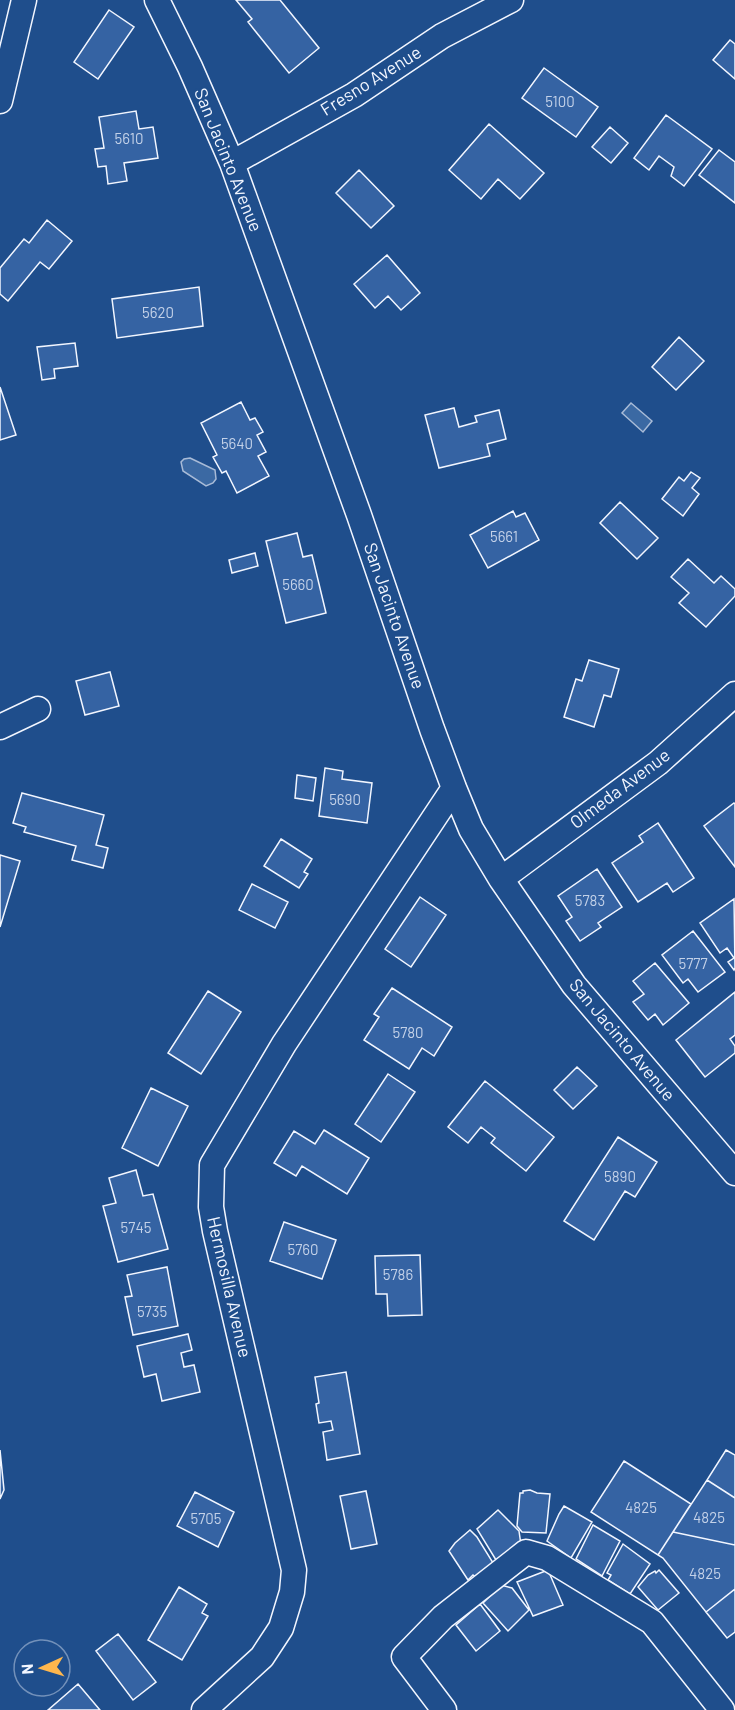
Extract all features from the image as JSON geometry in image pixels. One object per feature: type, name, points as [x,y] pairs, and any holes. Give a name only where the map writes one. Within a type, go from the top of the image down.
[{"type":"street","points":[[0,101],[24,0]]},
{"type":"street","name":"San Jacinto Avenue","points":[[157,0],[190,67],[232,163],[356,504],[432,729],[471,829],[501,879],[574,985],[735,1173]]},
{"type":"street","name":"Fresno Avenue","points":[[232,163],[354,94],[442,36],[512,0]]},
{"type":"street","name":"Olmeda Avenue","points":[[501,879],[658,763],[735,694]]},
{"type":"street","points":[[0,727],[38,709]]},
{"type":"street","name":"Hermosilla Avenue","points":[[204,1710],[262,1657],[281,1628],[292,1592],[294,1570],[215,1231],[211,1207],[212,1165],[284,1044],[454,788]]},
{"type":"street","points":[[444,1710],[404,1657],[443,1617],[526,1552],[547,1558],[652,1622],[717,1708]]},
{"type":"water","points":[[631,403],[652,421],[643,432],[622,413]]},
{"type":"water","points":[[190,458],[215,470],[216,479],[213,483],[206,486],[183,471],[181,462]]},
{"type":"building","points":[[236,0],[280,0],[319,48],[289,73],[248,22],[252,19]]},
{"type":"building","points":[[109,10],[134,27],[98,79],[74,62]]},
{"type":"building","points":[[730,40],[735,44],[735,79],[713,60]]},
{"type":"building","points":[[544,68],[598,107],[576,137],[522,98]]},
{"type":"building","points":[[136,111],[139,129],[153,127],[158,158],[124,163],[127,181],[108,184],[106,166],[98,167],[95,149],[104,148],[99,117]]},
{"type":"building","points":[[666,115],[712,149],[684,186],[671,176],[674,167],[659,156],[649,170],[634,158]]},
{"type":"building","points":[[489,124],[544,173],[520,199],[498,179],[481,199],[449,170]]},
{"type":"building","points":[[610,127],[628,143],[611,163],[592,147]]},
{"type":"building","points":[[719,150],[735,162],[735,203],[699,175]]},
{"type":"building","points":[[359,170],[394,206],[371,228],[336,193]]},
{"type":"building","points":[[47,220],[72,241],[49,269],[40,262],[8,301],[0,294],[0,268],[24,239],[29,243]]},
{"type":"building","points":[[387,255],[420,293],[401,310],[388,296],[375,308],[354,284]]},
{"type":"building","points":[[199,287],[203,326],[117,338],[112,299]]},
{"type":"building","points":[[679,337],[704,361],[676,390],[652,367]]},
{"type":"building","points":[[75,343],[78,366],[54,369],[55,378],[42,380],[37,347]]},
{"type":"building","points":[[0,387],[16,435],[0,440]]},
{"type":"building","points":[[241,402],[250,420],[255,418],[263,432],[257,435],[266,452],[258,456],[269,476],[237,493],[226,471],[222,473],[213,457],[217,455],[201,423]]},
{"type":"building","points":[[454,408],[459,427],[477,422],[475,416],[499,410],[506,439],[487,444],[490,456],[439,468],[425,415]]},
{"type":"building","points":[[691,472],[700,478],[692,488],[699,494],[683,516],[662,499],[679,477],[684,481]]},
{"type":"building","points":[[620,502],[658,538],[637,559],[600,523]]},
{"type":"building","points":[[513,511],[516,517],[525,513],[539,540],[488,568],[470,535]]},
{"type":"building","points":[[297,533],[303,557],[312,555],[326,613],[286,623],[266,541]]},
{"type":"building","points":[[255,553],[258,566],[232,573],[229,560]]},
{"type":"building","points":[[688,559],[714,583],[721,576],[735,589],[735,596],[706,627],[679,603],[689,593],[671,577]]},
{"type":"building","points":[[589,660],[619,669],[611,697],[604,695],[594,727],[564,717],[576,679],[582,681]]},
{"type":"building","points":[[110,672],[119,706],[85,715],[76,681]]},
{"type":"building","points":[[325,768],[343,771],[342,779],[372,783],[367,823],[319,816]]},
{"type":"building","points":[[297,775],[316,778],[313,801],[295,798]]},
{"type":"building","points":[[22,793],[104,815],[96,845],[108,848],[103,868],[72,860],[76,846],[24,832],[26,827],[13,823]]},
{"type":"building","points":[[735,804],[735,867],[704,826]]},
{"type":"building","points":[[658,823],[694,878],[673,892],[667,883],[638,902],[612,863],[643,842],[639,836]]},
{"type":"building","points":[[281,839],[312,859],[304,872],[308,874],[299,888],[264,866]]},
{"type":"building","points":[[0,855],[20,861],[0,927]]},
{"type":"building","points":[[597,869],[622,907],[598,923],[601,927],[580,941],[566,921],[572,917],[558,896]]},
{"type":"building","points":[[252,884],[288,902],[275,928],[239,910]]},
{"type":"building","points":[[420,897],[446,915],[411,967],[385,949]]},
{"type":"building","points":[[734,899],[735,968],[734,970],[728,962],[734,958],[727,948],[720,953],[700,923]]},
{"type":"building","points":[[693,931],[725,972],[698,992],[688,979],[683,983],[662,955]]},
{"type":"building","points":[[655,963],[689,1003],[663,1025],[655,1014],[648,1020],[633,1002],[644,994],[633,981]]},
{"type":"building","points":[[392,988],[452,1027],[434,1056],[422,1048],[409,1069],[364,1040],[379,1017],[374,1014]]},
{"type":"building","points":[[208,991],[241,1012],[201,1074],[168,1053]]},
{"type":"building","points":[[735,992],[735,1035],[730,1039],[735,1046],[735,1053],[705,1077],[676,1040]]},
{"type":"building","points":[[577,1067],[597,1086],[573,1109],[554,1090]]},
{"type":"building","points":[[388,1074],[415,1092],[381,1142],[355,1124]]},
{"type":"building","points":[[485,1081],[554,1137],[526,1171],[491,1143],[495,1138],[481,1127],[468,1143],[448,1127]]},
{"type":"building","points":[[151,1088],[188,1106],[158,1166],[122,1148]]},
{"type":"building","points":[[324,1130],[369,1158],[347,1194],[302,1166],[296,1176],[274,1163],[294,1131],[315,1144]]},
{"type":"building","points":[[618,1137],[657,1162],[635,1197],[625,1191],[594,1240],[564,1221]]},
{"type":"building","points":[[136,1170],[143,1196],[153,1194],[168,1249],[118,1262],[103,1206],[116,1203],[109,1178]]},
{"type":"building","points":[[284,1222],[336,1240],[322,1279],[270,1261]]},
{"type":"building","points":[[420,1255],[422,1315],[388,1316],[387,1294],[376,1294],[375,1256]]},
{"type":"building","points":[[167,1267],[178,1326],[133,1335],[125,1297],[132,1296],[127,1275]]},
{"type":"building","points":[[188,1334],[192,1350],[181,1353],[184,1367],[194,1365],[200,1392],[162,1401],[156,1374],[144,1377],[137,1346]]},
{"type":"building","points":[[346,1372],[360,1454],[327,1460],[323,1432],[333,1430],[331,1421],[319,1423],[315,1377]]},
{"type":"building","points":[[0,1450],[4,1490],[0,1499]]},
{"type":"building","points":[[726,1450],[735,1455],[735,1498],[707,1480]]},
{"type":"building","points":[[624,1461],[691,1504],[658,1555],[591,1512]]},
{"type":"building","points":[[707,1480],[735,1498],[735,1545],[673,1532]]},
{"type":"building","points":[[530,1490],[550,1494],[546,1533],[522,1532],[517,1526],[520,1493]]},
{"type":"building","points":[[366,1491],[377,1544],[351,1549],[340,1496]]},
{"type":"building","points":[[195,1492],[234,1512],[218,1547],[177,1526]]},
{"type":"building","points":[[564,1506],[592,1522],[571,1558],[547,1541]]},
{"type":"building","points":[[498,1510],[519,1531],[521,1545],[496,1560],[477,1529]]},
{"type":"building","points":[[593,1525],[620,1541],[602,1576],[576,1559]]},
{"type":"building","points":[[470,1530],[495,1566],[478,1579],[473,1575],[468,1580],[449,1551]]},
{"type":"building","points":[[673,1532],[735,1545],[735,1589],[706,1612],[663,1558],[658,1555]]},
{"type":"building","points":[[623,1544],[650,1564],[630,1594],[608,1580],[611,1575],[607,1573]]},
{"type":"building","points":[[548,1570],[563,1605],[533,1616],[517,1582]]},
{"type":"building","points":[[659,1570],[679,1593],[658,1610],[638,1587],[648,1575]]},
{"type":"building","points":[[501,1585],[512,1588],[529,1610],[508,1631],[483,1603]]},
{"type":"building","points":[[179,1587],[207,1604],[202,1613],[208,1616],[182,1660],[148,1640]]},
{"type":"building","points":[[735,1589],[735,1632],[727,1638],[706,1612]]},
{"type":"building","points":[[480,1604],[500,1631],[476,1651],[456,1625]]},
{"type":"building","points":[[118,1634],[156,1682],[133,1700],[96,1651]]},
{"type":"building","points":[[78,1684],[100,1710],[48,1710],[62,1698],[72,1698],[72,1689]]}]
